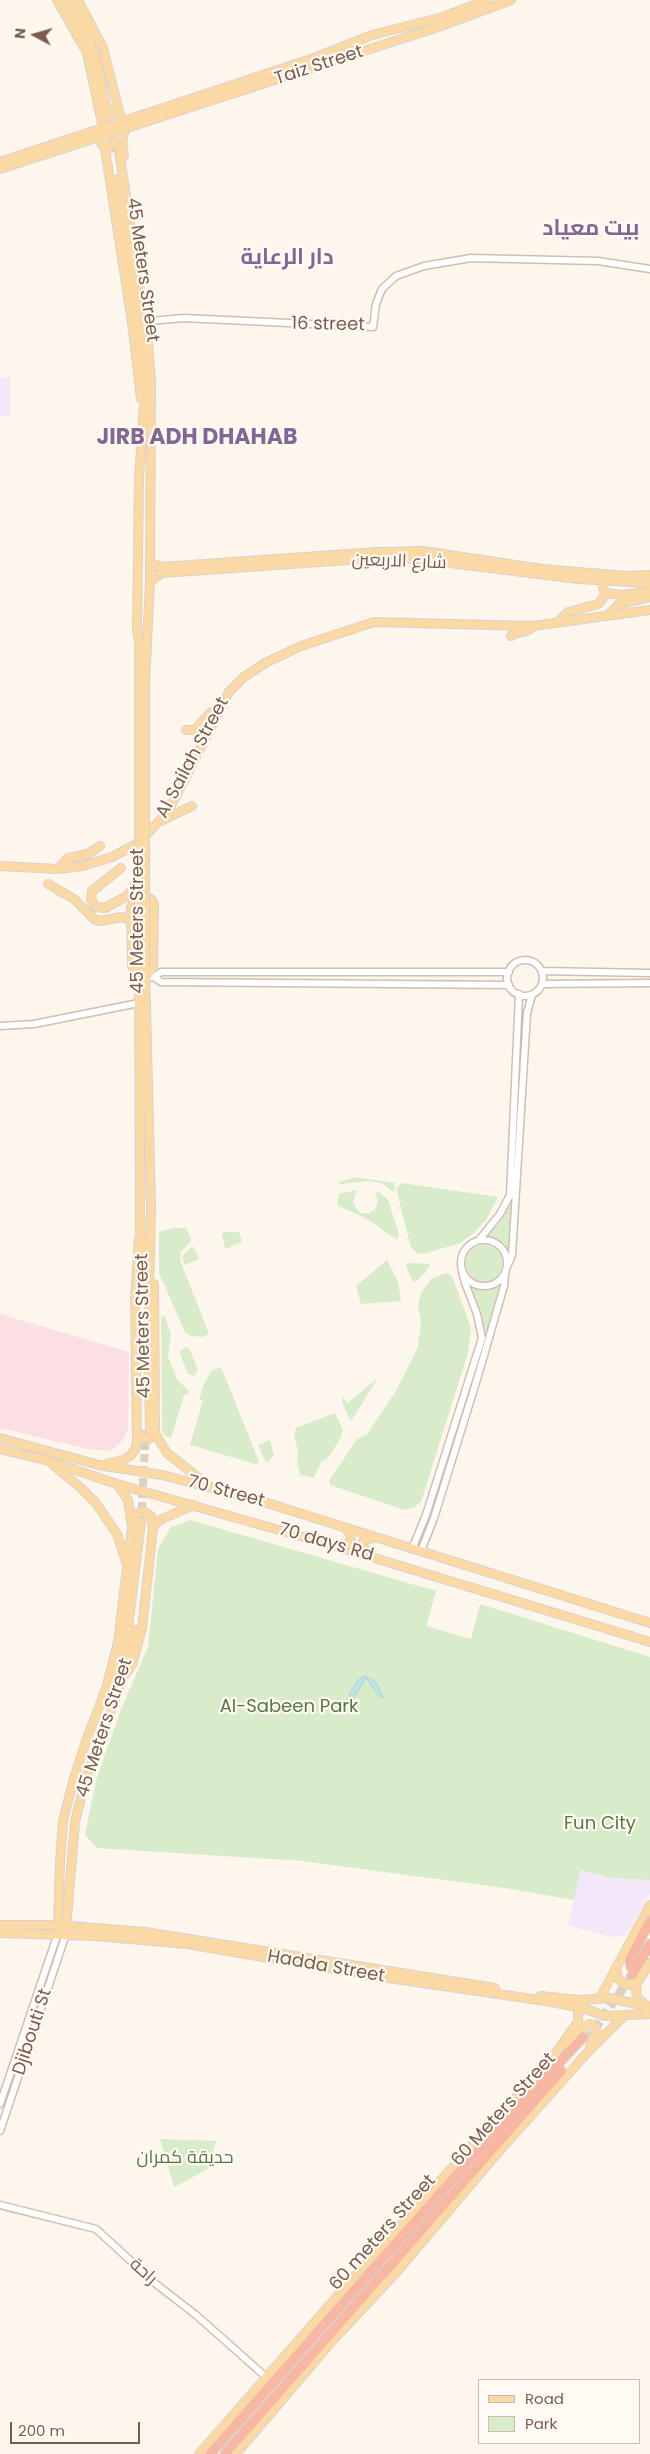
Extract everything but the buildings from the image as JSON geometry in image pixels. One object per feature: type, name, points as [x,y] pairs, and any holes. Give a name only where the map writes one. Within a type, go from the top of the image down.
[{"type":"highway","points":[[632,1971],[630,1959],[650,1921]]},
{"type":"highway","points":[[632,1971],[650,1933]]},
{"type":"highway","points":[[632,1971],[650,1944]]},
{"type":"highway","points":[[632,1971],[650,1954]]},
{"type":"highway","name":"60 meters Street","points":[[210,2454],[215,2442],[391,2242],[585,2039],[472,2174],[329,2338],[286,2392],[225,2454]]},
{"type":"highway","points":[[472,2174],[495,2156]]},
{"type":"main road","name":"45 Meters Street","points":[[57,0],[87,53],[109,110],[124,126],[119,150],[142,344],[145,389],[142,413],[137,629],[142,683],[140,970]]},
{"type":"main road","name":"45 Meters Street","points":[[64,0],[89,41],[109,110]]},
{"type":"main road","name":"45 Meters Street","points":[[71,0],[96,42],[109,110]]},
{"type":"main road","name":"45 Meters Street","points":[[78,0],[103,48],[109,110],[103,128]]},
{"type":"main road","name":"Taiz Street","points":[[124,126],[372,36],[443,17],[487,0]]},
{"type":"main road","name":"Taiz Street","points":[[124,126],[441,26],[511,0]]},
{"type":"main road","points":[[0,162],[103,128],[124,126]]},
{"type":"main road","points":[[0,169],[124,126]]},
{"type":"main road","points":[[92,138],[99,140],[106,149],[113,142],[119,150]]},
{"type":"main road","name":"45 Meters Street","points":[[106,149],[132,322],[142,413]]},
{"type":"main road","name":"45 Meters Street","points":[[119,150],[150,321],[156,375],[152,413]]},
{"type":"main road","name":"45 Meters Street","points":[[119,150],[148,342],[152,413],[150,581],[142,683],[139,872],[140,970],[150,1237],[154,1255],[150,1430]]},
{"type":"main road","name":"شارع الاربعين","points":[[150,563],[162,570],[377,552],[423,552],[601,581],[650,583]]},
{"type":"main road","name":"شارع الاربعين","points":[[150,581],[162,570]]},
{"type":"main road","name":"شارع الاربعين","points":[[542,572],[650,576]]},
{"type":"main road","points":[[601,581],[605,593]]},
{"type":"main road","points":[[605,593],[623,595],[650,592]]},
{"type":"main road","points":[[557,623],[568,612],[598,604],[605,593]]},
{"type":"main road","points":[[608,615],[619,604],[650,597]]},
{"type":"main road","name":"Al Sailah Street","points":[[0,866],[58,869],[82,866],[112,857],[140,842],[163,820],[181,789],[228,692],[244,677],[301,646],[367,623],[532,626],[650,610]]},
{"type":"main road","points":[[511,636],[529,630],[532,626]]},
{"type":"main road","points":[[186,730],[196,730],[211,712],[217,712]]},
{"type":"main road","points":[[163,820],[192,806]]},
{"type":"main road","points":[[58,869],[68,858],[91,853],[100,846]]},
{"type":"main road","points":[[121,868],[92,891],[91,900],[96,907],[105,908],[127,896],[134,888],[139,872]]},
{"type":"main road","points":[[48,884],[74,899],[94,919],[99,921],[122,917],[130,920],[131,923]]},
{"type":"main road","points":[[140,970],[132,966],[131,923],[134,902],[137,898],[151,899],[154,904],[153,966],[150,978]]},
{"type":"main road","name":"45 Meters Street","points":[[140,970],[150,978],[142,1002],[140,1231],[144,1249],[150,1430]]},
{"type":"main road","points":[[99,1465],[114,1463],[130,1456],[135,1450],[138,1433],[135,1299],[140,1231]]},
{"type":"main road","points":[[138,1433],[140,1437],[149,1439],[150,1430]]},
{"type":"main road","points":[[150,1430],[167,1453],[211,1488]]},
{"type":"main road","name":"70 Street","points":[[0,1438],[99,1465],[162,1476],[211,1488],[344,1527],[650,1623]]},
{"type":"main road","name":"70 days Rd","points":[[0,1449],[49,1461],[117,1484],[335,1546],[650,1642]]},
{"type":"main road","points":[[49,1461],[82,1488],[96,1503],[118,1534],[128,1569]]},
{"type":"main road","points":[[117,1484],[128,1500],[132,1527]]},
{"type":"main road","points":[[152,1528],[158,1521],[193,1505]]},
{"type":"main road","points":[[107,1686],[118,1642],[132,1527],[136,1514],[143,1511],[151,1516],[152,1528],[142,1628],[132,1665],[121,1681]]},
{"type":"main road","name":"45 Meters Street","points":[[144,1522],[136,1618],[121,1681],[85,1781],[75,1822],[62,1930],[63,1821],[74,1778],[107,1686],[119,1667],[126,1642],[144,1522]]},
{"type":"main road","points":[[335,1546],[346,1545],[351,1540],[350,1533],[344,1527]]},
{"type":"main road","points":[[371,1557],[363,1548],[363,1542],[367,1539],[378,1538]]},
{"type":"main road","points":[[74,1778],[85,1781]]},
{"type":"main road","points":[[598,1998],[601,1996],[650,1905]]},
{"type":"main road","name":"Hadda Street","points":[[0,1925],[187,1944],[578,2007],[605,2016],[626,2015],[650,2010]]},
{"type":"main road","name":"Hadda Street","points":[[0,1932],[62,1930],[145,1932],[546,1996],[578,2000],[610,1998],[650,2010]]},
{"type":"main road","points":[[650,1963],[636,1990],[637,1998],[650,2010]]},
{"type":"main road","points":[[616,1968],[621,1982],[627,1985],[638,1983]]},
{"type":"main road","name":"60 Meters Street","points":[[391,2242],[555,2054],[578,2022],[578,2007]]},
{"type":"main road","name":"60 Meters Street","points":[[329,2338],[394,2275],[495,2156],[586,2054],[618,2020],[626,2015]]},
{"type":"main road","points":[[555,2054],[564,2049],[581,2028],[590,2024],[595,2026],[597,2032],[586,2054]]},
{"type":"main road","points":[[199,2454],[215,2442],[266,2377],[315,2328]]},
{"type":"main road","points":[[236,2454],[286,2392]]},
{"type":"street","name":"16 street","points":[[150,321],[184,318],[373,328],[376,304],[382,289],[396,276],[424,266],[471,258],[598,262],[650,268]]},
{"type":"street","points":[[485,1339],[464,1283],[461,1263],[464,1252],[472,1243],[479,1240],[513,1195],[527,1013],[532,995],[542,984],[542,971],[535,962],[525,960],[514,964],[509,972],[509,985]]},
{"type":"street","points":[[542,971],[650,973]]},
{"type":"street","points":[[150,978],[161,972],[509,972]]},
{"type":"street","points":[[150,978],[161,982],[509,985],[518,994],[532,995]]},
{"type":"street","points":[[542,984],[650,983]]},
{"type":"street","points":[[412,1548],[426,1515],[504,1286],[505,1274],[512,1255],[518,994]]},
{"type":"street","points":[[0,1026],[34,1024],[142,1002]]},
{"type":"street","points":[[479,1240],[494,1242],[500,1246],[507,1259],[507,1267]]},
{"type":"street","points":[[462,1271],[469,1281],[482,1286],[495,1284],[505,1274]]},
{"type":"street","points":[[422,1551],[434,1518],[474,1374]]},
{"type":"street","name":"Djibouti St","points":[[0,2104],[62,1930]]},
{"type":"street","name":"Djibouti St","points":[[0,2131],[62,1930]]},
{"type":"street","name":"راحة","points":[[0,2205],[96,2229],[156,2284],[196,2315],[266,2377]]},
{"type":"shaded area","points":[[10,376],[10,416],[0,417],[0,378]]},
{"type":"shaded area","points":[[0,1314],[129,1352],[128,1428],[124,1439],[111,1451],[88,1449],[0,1428]]},
{"type":"shaded area","points":[[580,1870],[612,1878],[650,1880],[650,1894],[626,1936],[612,1937],[568,1926]]},
{"type":"green space","points":[[354,1177],[395,1183],[394,1192],[381,1183],[369,1181],[340,1184],[339,1182]]},
{"type":"green space","points":[[402,1183],[498,1197],[486,1220],[474,1233],[460,1243],[424,1254],[417,1253],[411,1247],[396,1188]]},
{"type":"green space","points":[[357,1190],[353,1203],[360,1213],[369,1213],[375,1209],[378,1200],[375,1193],[379,1192],[388,1200],[399,1234],[397,1240],[369,1220],[337,1205],[339,1194]]},
{"type":"green space","points":[[511,1201],[509,1253],[507,1253],[499,1242],[485,1237],[501,1220]]},
{"type":"green space","points":[[174,1228],[186,1228],[191,1238],[191,1242],[181,1251],[180,1260],[209,1334],[202,1337],[192,1336],[185,1332],[159,1273],[159,1232]]},
{"type":"green space","points":[[224,1232],[239,1232],[242,1242],[225,1249],[222,1235]]},
{"type":"green space","points":[[484,1245],[491,1246],[497,1250],[501,1256],[501,1270],[497,1276],[491,1280],[484,1281],[477,1280],[471,1276],[467,1270],[466,1263],[467,1256],[471,1250],[477,1246]]},
{"type":"green space","points":[[193,1246],[199,1259],[185,1265],[182,1256]]},
{"type":"green space","points":[[387,1260],[398,1282],[401,1301],[361,1304],[356,1286]]},
{"type":"green space","points":[[407,1263],[429,1264],[430,1266],[418,1280],[413,1282],[406,1267]]},
{"type":"green space","points":[[446,1273],[452,1276],[471,1328],[468,1353],[421,1502],[405,1510],[330,1485],[329,1481],[357,1439],[367,1434],[396,1391],[418,1347],[421,1322],[418,1305],[421,1293],[431,1279]]},
{"type":"green space","points":[[469,1284],[480,1289],[500,1285],[487,1331],[484,1330],[482,1315]]},
{"type":"green space","points":[[165,1316],[171,1335],[168,1356],[177,1379],[189,1391],[188,1395],[184,1395],[171,1438],[164,1435],[162,1429],[161,1317]]},
{"type":"green space","points":[[186,1347],[190,1350],[198,1370],[194,1376],[188,1374],[180,1354],[181,1350]]},
{"type":"green space","points":[[221,1367],[259,1463],[255,1464],[190,1445],[203,1400],[199,1400],[204,1384],[211,1371]]},
{"type":"green space","points":[[378,1378],[350,1420],[342,1402],[343,1397],[347,1403]]},
{"type":"green space","points":[[335,1413],[343,1430],[339,1441],[327,1459],[321,1462],[314,1478],[300,1475],[297,1462],[298,1451],[294,1435],[296,1428]]},
{"type":"green space","points":[[270,1440],[274,1456],[266,1463],[258,1445]]},
{"type":"green space","name":"Al-Sabeen Park","points":[[190,1520],[436,1591],[426,1626],[471,1639],[480,1604],[650,1657],[650,1880],[612,1878],[580,1870],[574,1900],[505,1888],[302,1861],[97,1848],[85,1835],[96,1780],[121,1709],[148,1647],[158,1549],[171,1527]]},
{"type":"green space","name":"حديقة كمران","points":[[160,2139],[216,2141],[208,2169],[174,2187]]},
{"type":"water","points":[[365,1676],[376,1682],[383,1698],[379,1696],[366,1678],[353,1699],[353,1707],[349,1694],[358,1680]]},
{"type":"tunnel","points":[[107,110],[115,152]]},
{"type":"tunnel","points":[[141,1522],[146,1429]]},
{"type":"tunnel","points":[[587,2040],[632,1975]]},
{"type":"district","name":"بيت معياد","points":[[591,229]]},
{"type":"district","name":"دار الرعاية","points":[[287,258]]},
{"type":"district","name":"JIRB ADH DHAHAB","points":[[197,438]]},
{"type":"park label","name":"Fun City","points":[[600,1824]]}]
